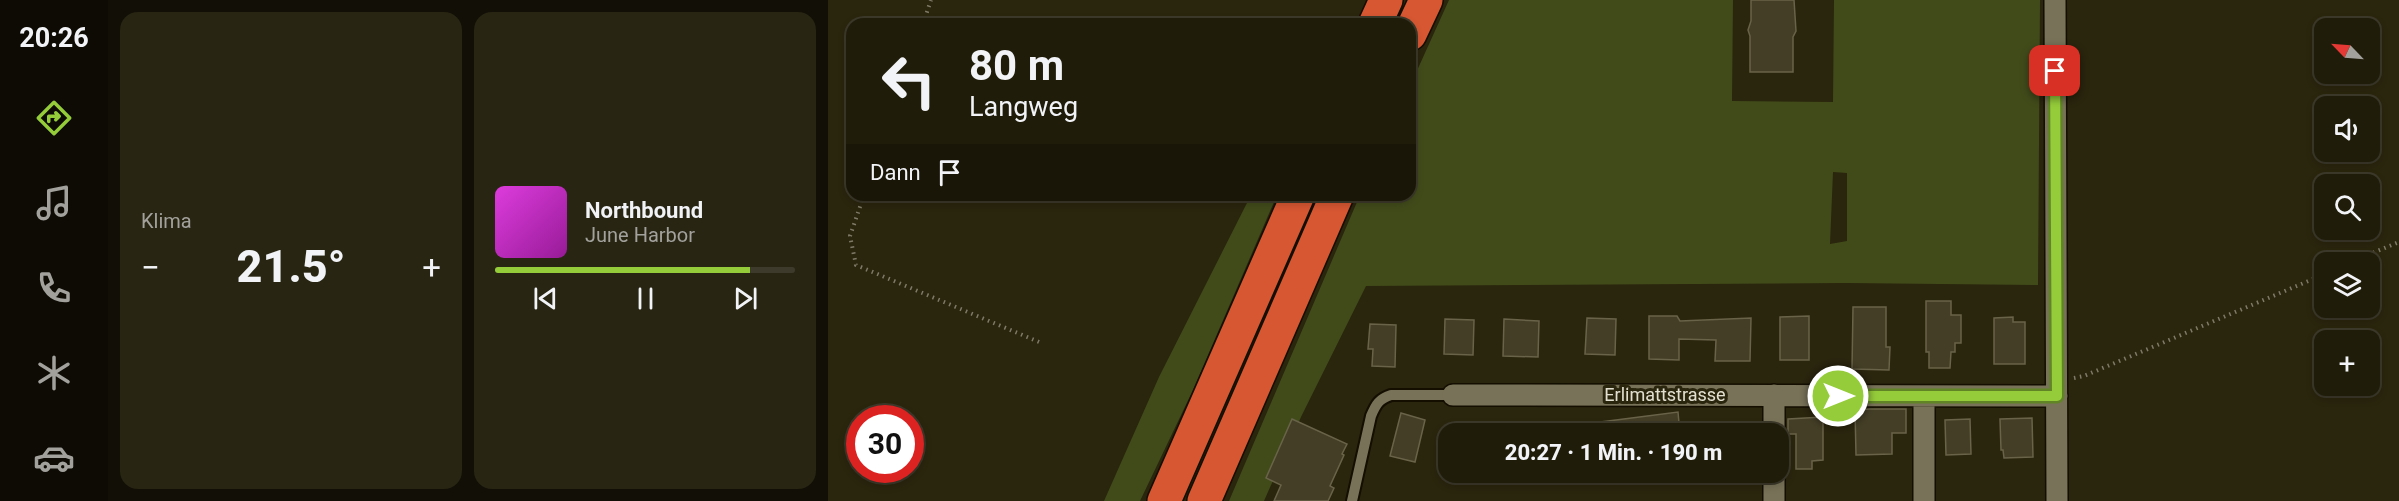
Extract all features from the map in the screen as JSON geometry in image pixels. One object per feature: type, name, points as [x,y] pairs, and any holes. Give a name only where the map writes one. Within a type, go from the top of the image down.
[{"type":"highway","points":[[1378,18],[1386,0]]},
{"type":"highway","points":[[1416,21],[1426,0]]},
{"type":"highway","points":[[1164,501],[1295,201]]},
{"type":"highway","points":[[1204,501],[1334,201]]},
{"type":"street","points":[[2055,0],[2057,501]]},
{"type":"street","name":"Erlimattstrasse","points":[[1453,395],[1924,396],[2057,388]]},
{"type":"street","points":[[1774,395],[1774,423]]},
{"type":"street","points":[[1924,396],[1924,501]]},
{"type":"street","points":[[1774,483],[1774,501]]},
{"type":"lane","name":"Erlimattstrasse","points":[[1352,501],[1371,416],[1376,404],[1382,398],[1391,395],[1453,395]]},
{"type":"path","points":[[925,18],[931,0]]},
{"type":"path","points":[[862,201],[850,236],[856,265],[1039,342]]},
{"type":"path","points":[[2375,252],[2399,242]]},
{"type":"path","points":[[2057,388],[2314,279]]},
{"type":"green space","points":[[1449,0],[1733,0],[1732,101],[1833,102],[1834,0],[2040,0],[2038,285],[1846,283],[1366,286],[1301,417],[1264,501],[1229,501],[1357,201],[1416,201],[1416,73]],"holes":[[[1833,172],[1847,173],[1847,241],[1830,244]]]},
{"type":"green space","points":[[1248,201],[1274,201],[1192,392],[1140,501],[1104,501],[1159,377]]},
{"type":"building","points":[[1751,0],[1794,0],[1796,31],[1793,37],[1793,72],[1750,72],[1748,30],[1751,21]]},
{"type":"building","points":[[1926,301],[1951,301],[1951,315],[1961,315],[1961,343],[1955,343],[1955,352],[1951,352],[1950,368],[1929,368],[1929,352],[1926,352]]},
{"type":"building","points":[[1853,307],[1886,307],[1886,347],[1890,347],[1889,370],[1852,369]]},
{"type":"building","points":[[1649,316],[1677,316],[1680,321],[1751,318],[1750,361],[1715,361],[1716,340],[1679,339],[1679,360],[1649,359]]},
{"type":"building","points":[[1809,316],[1809,360],[1780,360],[1780,317]]},
{"type":"building","points":[[2013,317],[2013,322],[2025,322],[2025,364],[1994,364],[1994,318]]},
{"type":"building","points":[[1587,318],[1616,319],[1615,355],[1585,354]]},
{"type":"building","points":[[1445,319],[1474,320],[1473,355],[1444,354]]},
{"type":"building","points":[[1504,319],[1539,321],[1538,357],[1503,356]]},
{"type":"building","points":[[1370,324],[1396,325],[1395,367],[1372,366],[1373,349],[1368,349]]},
{"type":"building","points":[[1906,409],[1906,433],[1892,433],[1892,454],[1856,455],[1855,410]]},
{"type":"building","points":[[1678,412],[1679,423],[1593,423]]},
{"type":"building","points":[[1401,413],[1425,420],[1415,462],[1390,456]]},
{"type":"building","points":[[1823,417],[1823,460],[1812,461],[1812,469],[1796,469],[1796,434],[1789,434],[1788,419]]},
{"type":"building","points":[[2032,418],[2033,457],[2004,458],[2003,450],[2001,450],[2000,419]]},
{"type":"building","points":[[1292,419],[1347,444],[1330,486],[1334,488],[1328,501],[1274,501],[1281,485],[1266,478]]},
{"type":"building","points":[[1970,419],[1971,454],[1946,455],[1945,420]]},
{"type":"route","points":[[1838,396],[2057,396],[2055,71]]}]
